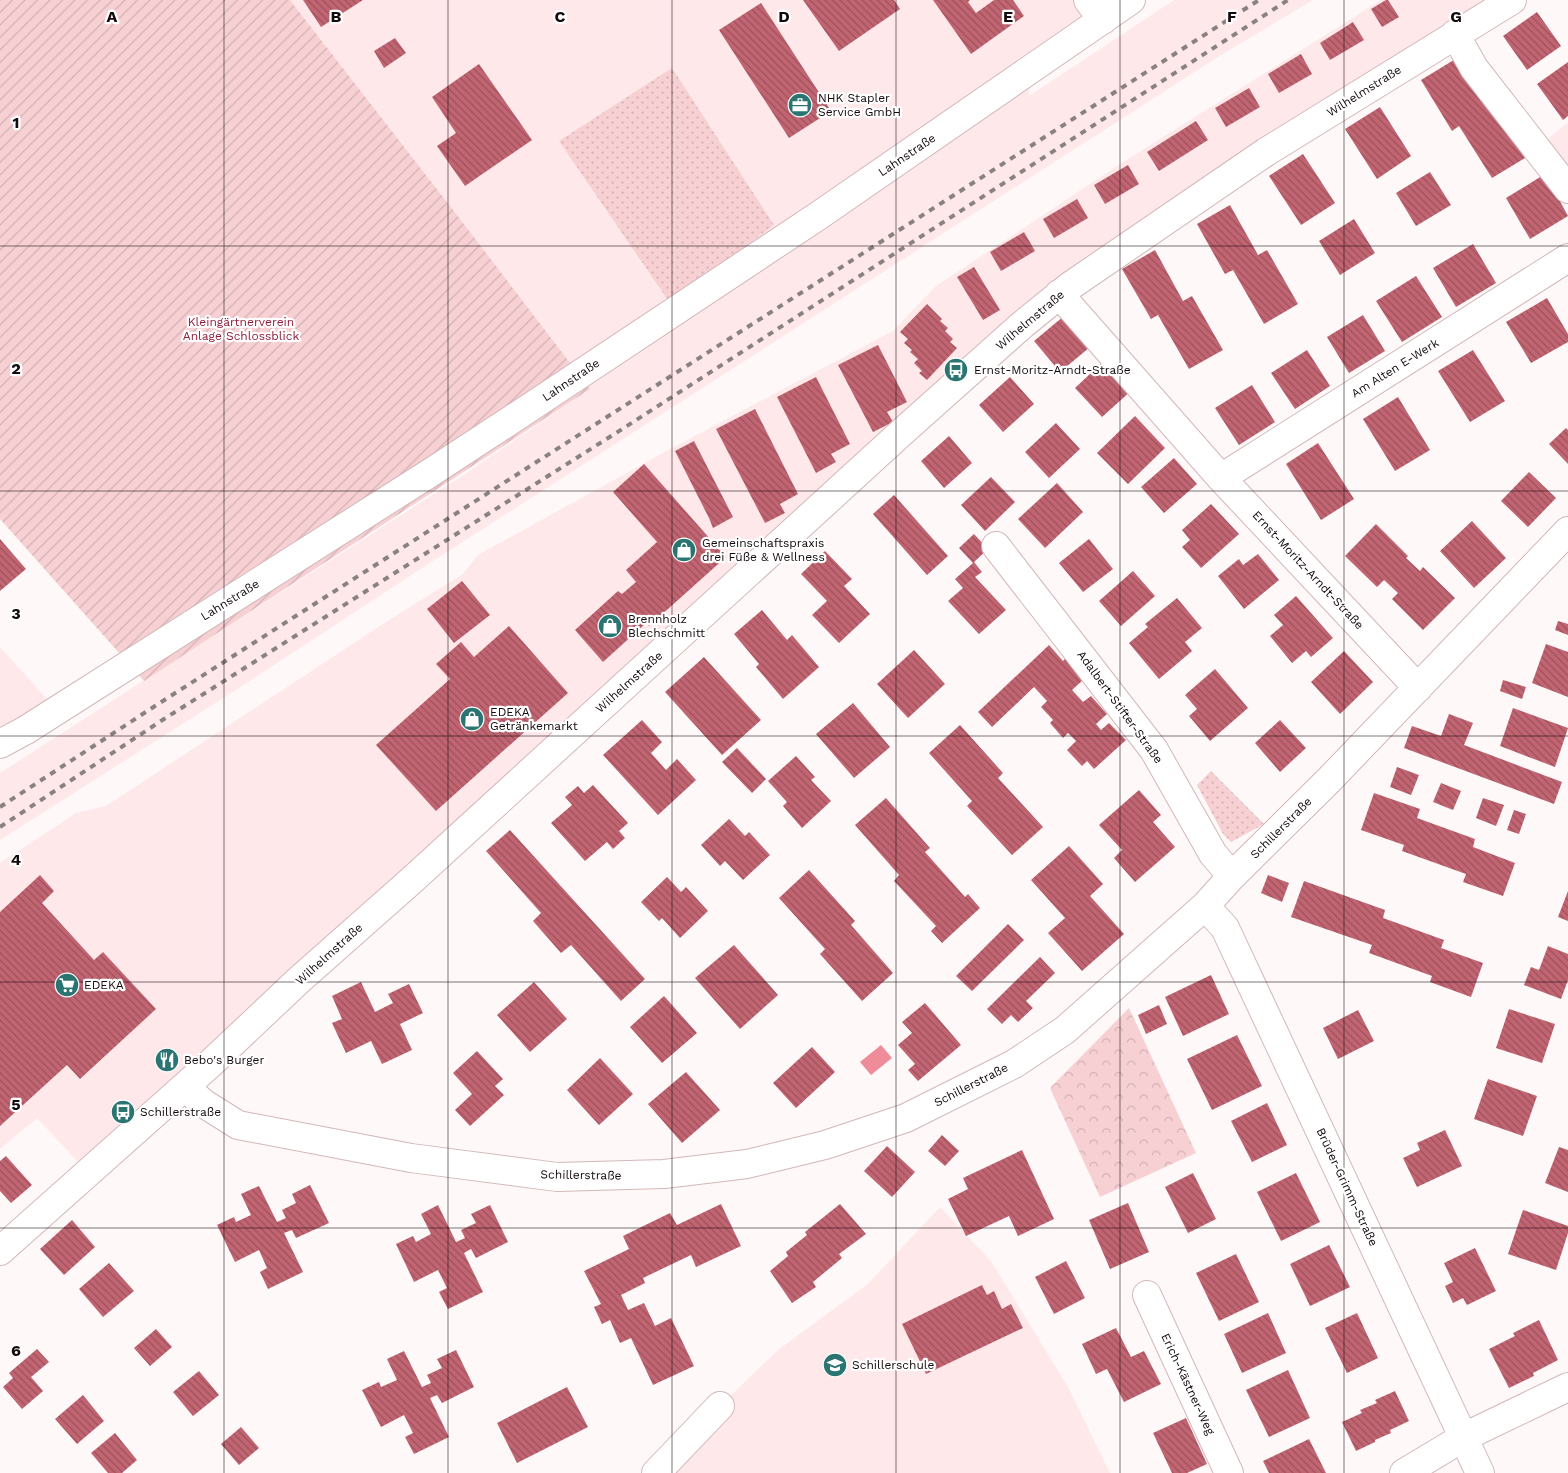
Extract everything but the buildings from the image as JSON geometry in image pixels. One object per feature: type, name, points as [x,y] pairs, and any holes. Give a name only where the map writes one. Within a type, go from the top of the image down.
[{"type":"street","name":"Lahnstraße","points":[[0,744],[26,730],[446,463],[818,216],[1095,10],[1130,0]]},
{"type":"street","name":"Wilhelmstraße","points":[[0,1251],[185,1087],[299,980],[412,880],[901,433],[1059,294],[1266,152],[1512,0]]},
{"type":"street","points":[[1455,34],[1474,68],[1568,189]]},
{"type":"street","name":"Am Alten E-Werk","points":[[1221,478],[1568,258]]},
{"type":"street","name":"Ernst-Moritz-Arndt-Straße","points":[[1059,294],[1221,478],[1418,688]]},
{"type":"street","name":"Schillerstraße","points":[[185,1087],[203,1103],[238,1125],[410,1158],[557,1177],[664,1174],[747,1164],[825,1145],[906,1118],[1014,1064],[1065,1030],[1205,906],[1568,531]]},
{"type":"street","name":"Adalbert-Stifter-Straße","points":[[996,546],[1154,750],[1213,854],[1232,876]]},
{"type":"street","name":"Brüder-Grimm-Straße","points":[[1205,906],[1225,928],[1480,1473]]},
{"type":"street","name":"Erich-Kästner-Weg","points":[[1147,1295],[1229,1473]]},
{"type":"street","points":[[1404,1473],[1464,1437],[1568,1387]]},
{"type":"street","points":[[656,1473],[720,1406]]},
{"type":"shaded area","points":[[290,0],[1143,0],[1030,82],[1029,96],[1174,0],[1313,0],[1221,55],[0,840],[0,773],[468,472],[590,389]]},
{"type":"shaded area","points":[[1381,0],[1494,0],[1164,215],[462,823],[130,1115],[79,1163],[37,1118],[0,1149],[0,863],[76,813],[106,806],[389,620],[463,574],[478,555],[672,448],[893,331],[936,286],[1117,166]]},
{"type":"shaded area","points":[[1568,122],[1568,180],[1541,145]]},
{"type":"shaded area","points":[[0,647],[57,710],[0,744]]},
{"type":"shaded area","points":[[881,1045],[892,1058],[871,1075],[860,1062]]},
{"type":"shaded area","name":"Schillerschule","points":[[940,1207],[991,1261],[1068,1387],[1110,1473],[658,1473],[720,1406],[778,1350],[868,1284]]},
{"type":"green space","name":"Kleingärtnerverein Anlage Schlossblick","points":[[0,0],[290,0],[590,389],[144,681],[0,519]]},
{"type":"green space","points":[[672,68],[774,225],[670,303],[559,141]]},
{"type":"green space","points":[[1211,771],[1264,824],[1231,842],[1223,834],[1197,785]]},
{"type":"green space","points":[[1129,1008],[1196,1153],[1100,1197],[1050,1088]]},
{"type":"railway","points":[[0,807],[1259,0]]},
{"type":"railway","points":[[0,827],[164,719],[616,433],[1288,0]]},
{"type":"place","name":"NHK Stapler Service GmbH","points":[[800,105]]},
{"type":"place","name":"Ernst-Moritz-Arndt-Straße","points":[[956,370]]},
{"type":"place","name":"Gemeinschaftspraxis drei Füße & Wellness","points":[[684,550]]},
{"type":"place","name":"Brennholz Blechschmitt","points":[[610,626]]},
{"type":"place","name":"EDEKA Getränkemarkt","points":[[472,719]]},
{"type":"place","name":"EDEKA","points":[[67,985]]},
{"type":"place","name":"Bebo's Burger","points":[[167,1060]]},
{"type":"place","name":"Schillerstraße","points":[[123,1112]]},
{"type":"place","name":"Schillerschule","points":[[835,1365]]}]
